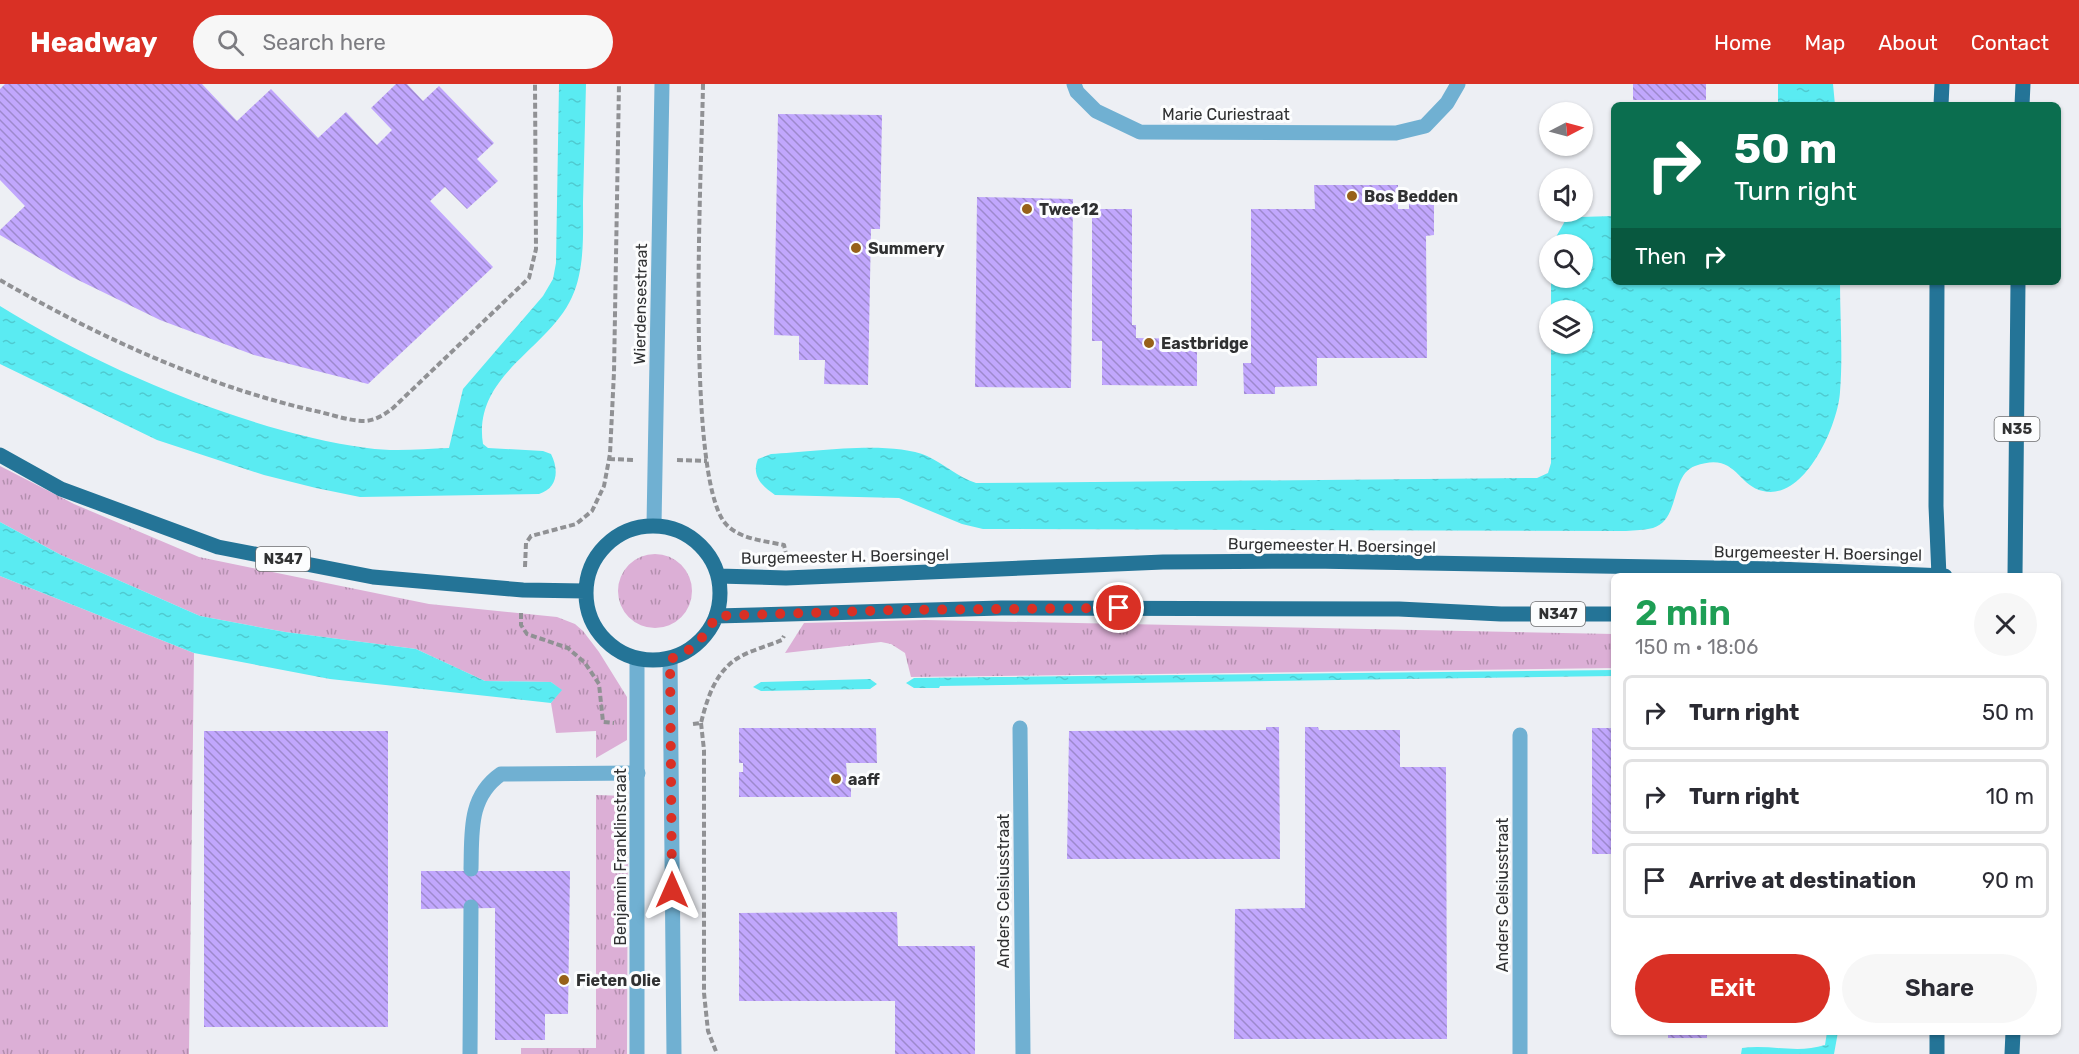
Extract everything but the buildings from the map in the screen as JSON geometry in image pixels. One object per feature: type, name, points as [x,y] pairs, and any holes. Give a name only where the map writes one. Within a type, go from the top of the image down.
[{"type":"main road","points":[[1941,102],[1942,84]]},
{"type":"main road","points":[[2022,102],[2023,84]]},
{"type":"main road","points":[[1937,285],[1936,506],[1941,573]]},
{"type":"main road","name":"N35","points":[[2015,573],[2018,285]]},
{"type":"main road","name":"N347","points":[[0,455],[61,489],[218,547],[373,577],[523,590],[585,591]]},
{"type":"main road","points":[[654,525],[676,529],[696,540],[709,555],[718,576],[720,596],[716,616],[708,633],[695,646],[670,659],[637,659],[617,651],[600,637],[587,612],[585,591],[587,575],[595,557],[609,540],[628,530],[654,525]]},
{"type":"main road","name":"Burgemeester H. Boersingel","points":[[718,576],[786,578],[1163,562],[1288,561],[1848,573]]},
{"type":"main road","name":"N347","points":[[716,616],[1001,608],[1399,609],[1501,615],[1611,614]]},
{"type":"main road","points":[[1937,1035],[1937,1054]]},
{"type":"main road","points":[[2012,1054],[2013,1035]]},
{"type":"street","name":"Wierdensestraat","points":[[654,525],[662,84]]},
{"type":"street","name":"Marie Curiestraat","points":[[1074,84],[1077,92],[1096,111],[1140,132],[1396,133],[1425,126],[1447,103],[1458,84]]},
{"type":"street","name":"Benjamin Franklinstraat","points":[[637,659],[637,1054]]},
{"type":"street","points":[[670,659],[674,1054]]},
{"type":"street","name":"Anders Celsiusstraat","points":[[1020,728],[1023,1054]]},
{"type":"street","name":"Anders Celsiusstraat","points":[[1520,735],[1520,1054]]},
{"type":"street","points":[[471,869],[473,815],[486,785],[501,774],[638,774]]},
{"type":"street","points":[[470,1054],[471,907]]},
{"type":"path","points":[[0,280],[115,341],[204,378],[274,401],[358,420],[375,419],[393,408],[529,278],[536,249],[535,84]]},
{"type":"path","points":[[701,723],[704,750],[704,993],[708,1031],[717,1054]]},
{"type":"green space","points":[[0,466],[74,504],[199,557],[429,604],[557,617],[575,624],[599,652],[627,697],[627,740],[596,758],[596,731],[556,733],[551,703],[561,690],[551,682],[485,681],[416,649],[285,632],[200,616],[61,555],[0,522]]},
{"type":"green space","points":[[655,554],[669,557],[681,565],[689,577],[692,591],[689,605],[681,617],[669,625],[655,628],[641,625],[629,617],[621,605],[618,591],[621,577],[629,565],[641,557]]},
{"type":"green space","points":[[0,576],[194,653],[189,1054],[0,1054]]},
{"type":"green space","points":[[925,620],[1611,634],[1611,668],[911,677],[905,653],[891,644],[881,642],[785,653],[804,623]]},
{"type":"green space","points":[[596,795],[628,796],[627,1054],[521,1054],[521,1048],[596,1048]]},
{"type":"water","points":[[559,84],[586,84],[583,239],[579,275],[572,297],[561,315],[500,381],[489,399],[483,420],[483,444],[488,448],[543,451],[551,454],[556,472],[553,483],[545,491],[539,494],[360,497],[316,488],[264,475],[157,440],[0,364],[0,306],[83,353],[177,395],[226,413],[321,440],[367,448],[398,450],[449,448],[463,389],[543,296],[553,279],[556,263]]},
{"type":"water","points":[[1778,84],[1833,84],[1835,102],[1778,102]]},
{"type":"water","points":[[1611,216],[1611,285],[1840,285],[1841,365],[1838,406],[1826,440],[1817,458],[1805,473],[1792,484],[1778,491],[1763,491],[1754,488],[1727,466],[1719,463],[1695,466],[1682,478],[1668,516],[1662,523],[1653,528],[1626,531],[983,529],[962,524],[899,498],[775,495],[762,484],[757,475],[758,459],[771,454],[872,448],[911,451],[927,456],[976,483],[1537,478],[1548,473],[1551,463],[1551,354],[1593,354],[1593,300],[1551,300],[1551,288],[1593,288],[1593,234],[1558,234],[1564,222],[1593,222],[1593,217]]},
{"type":"water","points":[[0,522],[61,555],[200,616],[285,632],[416,649],[485,681],[551,682],[562,690],[551,703],[330,679],[194,653],[0,576]]},
{"type":"water","points":[[1611,670],[1611,676],[940,686],[939,688],[914,688],[906,683],[914,678]]},
{"type":"water","points":[[870,679],[877,684],[870,689],[761,691],[753,687],[761,682]]},
{"type":"water","points":[[1827,1035],[1837,1035],[1834,1054],[1741,1054],[1742,1048],[1804,1049],[1825,1045]]},
{"type":"place","name":"Bos Bedden","points":[[1352,196]]},
{"type":"place","name":"Twee12","points":[[1027,209]]},
{"type":"place","name":"Summery","points":[[856,248]]},
{"type":"place","name":"Eastbridge","points":[[1149,343]]},
{"type":"place","name":"aaff","points":[[836,779]]},
{"type":"place","name":"Fieten Olie","points":[[564,980]]},
{"type":"route","points":[[672,890],[670,659],[695,646],[708,633],[716,616],[897,610],[1119,608]]}]
